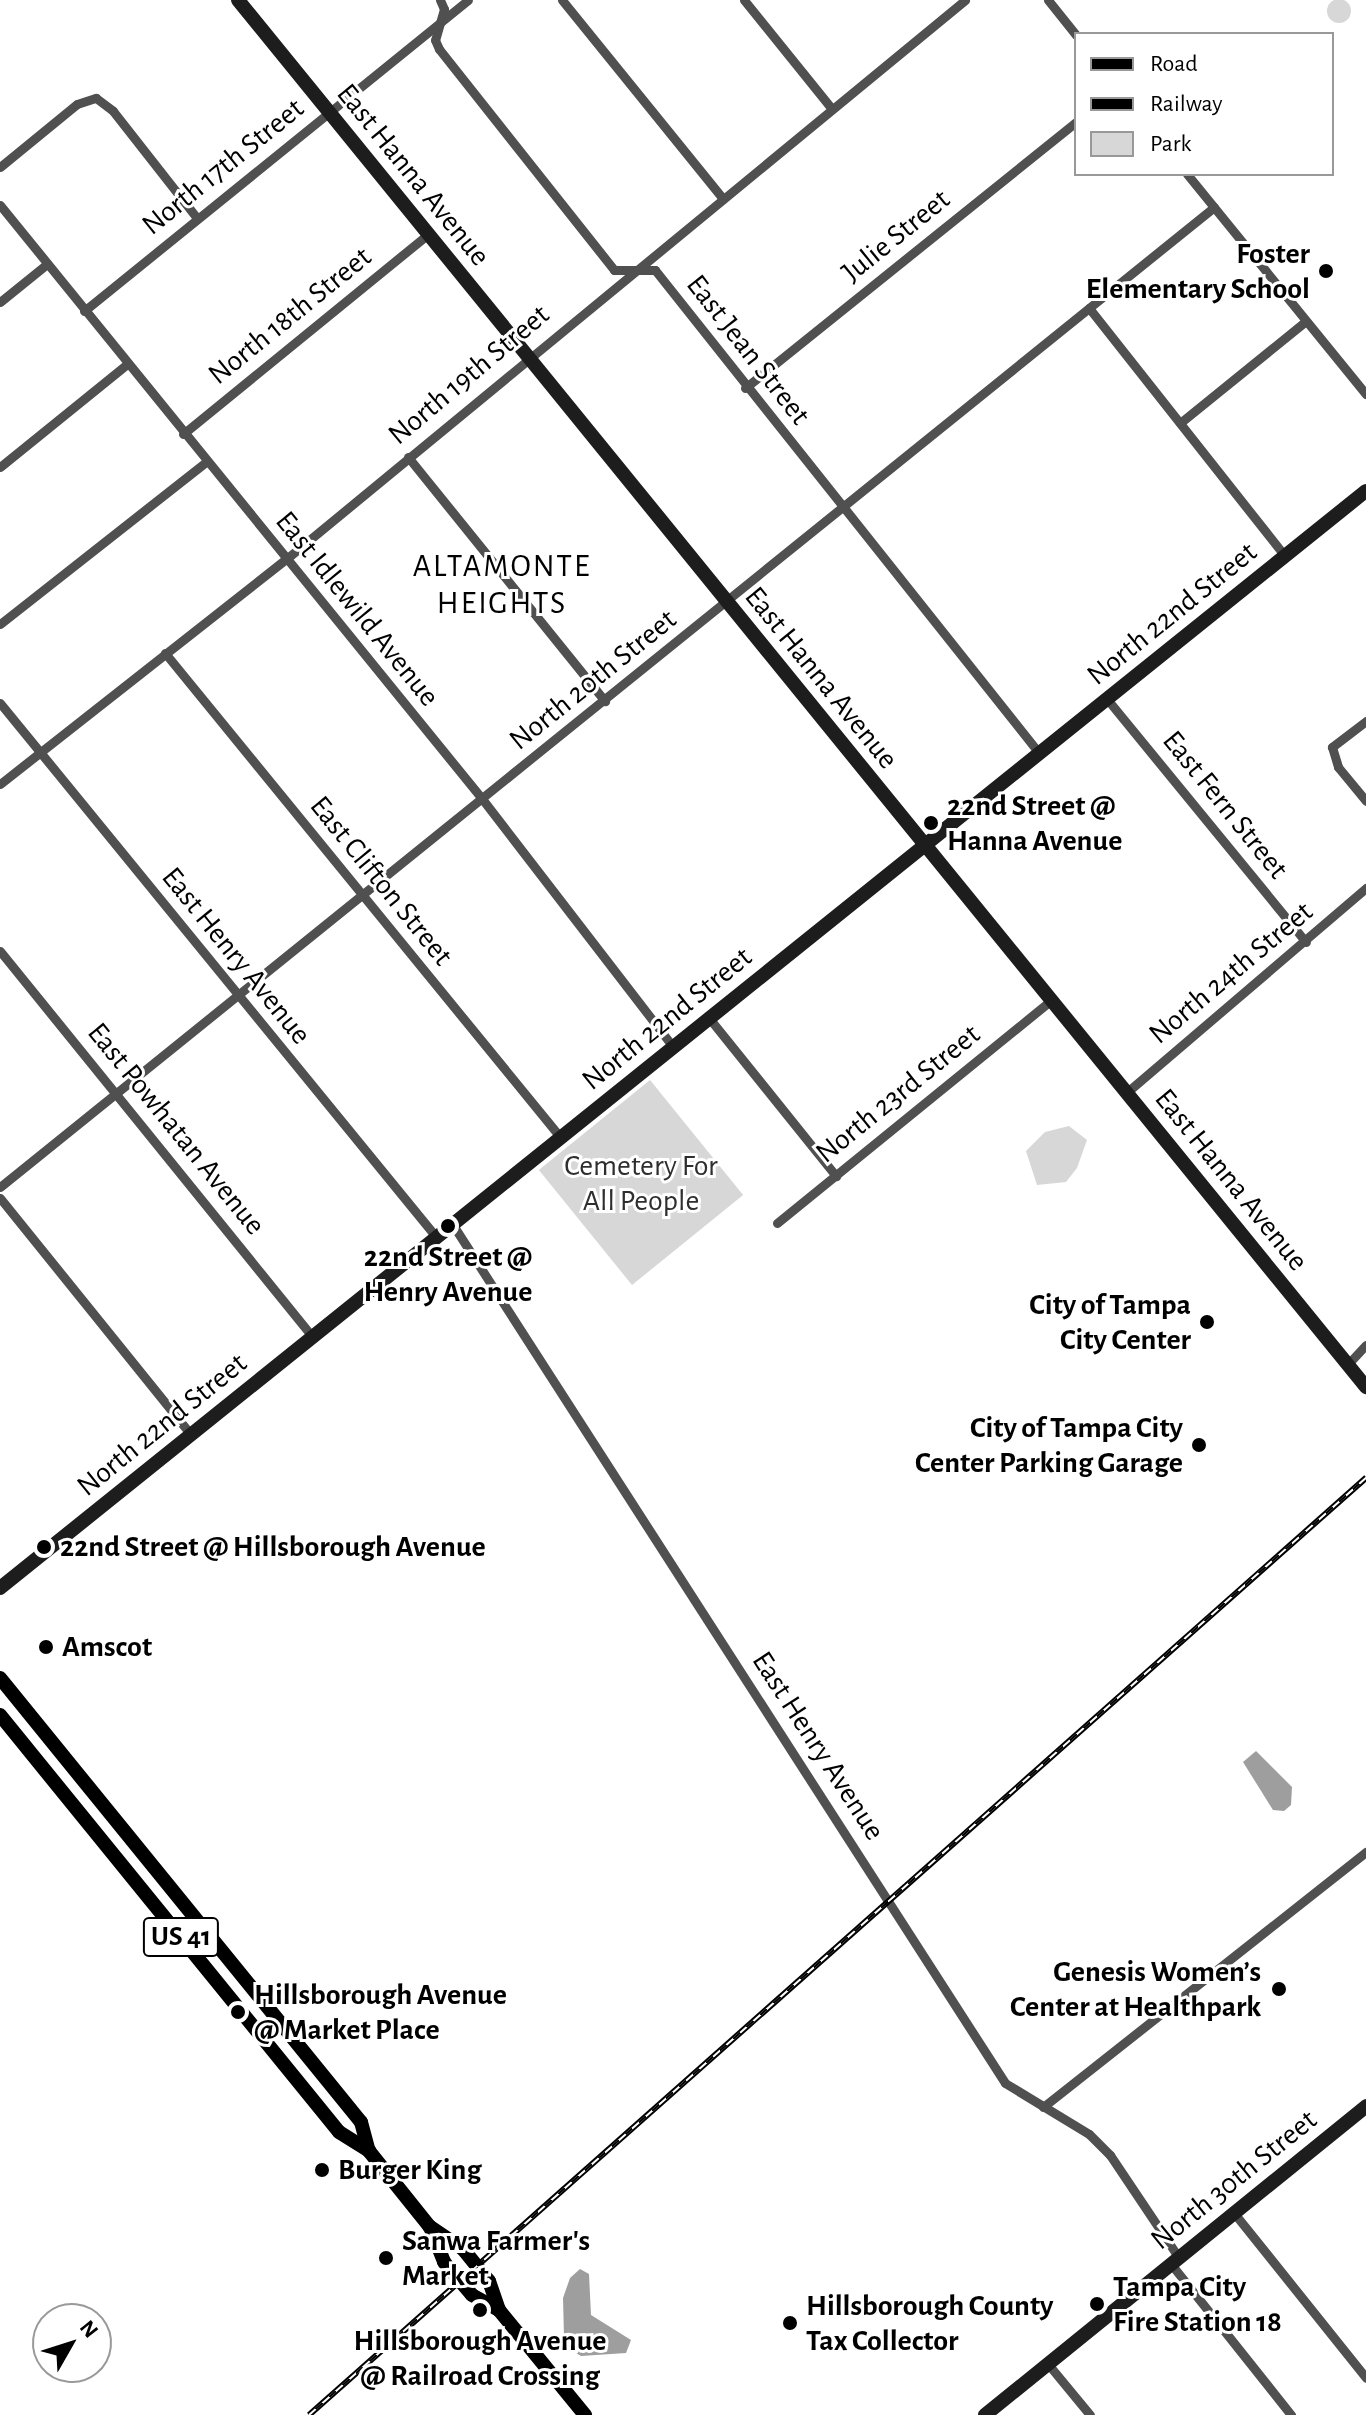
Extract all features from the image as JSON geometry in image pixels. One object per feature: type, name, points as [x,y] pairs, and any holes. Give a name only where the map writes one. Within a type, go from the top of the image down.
[{"type":"main road","name":"US 41","points":[[0,1678],[361,2122],[369,2151]]},
{"type":"main road","name":"US 41","points":[[0,1715],[339,2132],[369,2151],[429,2226],[444,2262],[466,2288],[499,2310],[585,2415]]},
{"type":"main road","name":"US 41","points":[[429,2226],[463,2249],[489,2281],[499,2310]]},
{"type":"street","name":"East Hanna Avenue","points":[[238,0],[1366,1387]]},
{"type":"street","name":"East Jean Street","points":[[440,0],[441,22],[435,40],[439,49],[614,270],[655,270],[745,388],[1039,753]]},
{"type":"street","name":"North 17th Street","points":[[84,311],[468,0]]},
{"type":"street","points":[[562,0],[723,199]]},
{"type":"street","points":[[744,0],[831,108]]},
{"type":"street","points":[[945,0],[953,9]]},
{"type":"street","name":"North 19th Street","points":[[0,784],[285,560],[526,357],[965,0]]},
{"type":"street","points":[[1048,0],[1074,32]]},
{"type":"street","points":[[0,167],[77,104],[96,98],[113,111],[197,218]]},
{"type":"street","name":"Julie Street","points":[[745,388],[1074,124]]},
{"type":"street","points":[[1189,176],[1366,394]]},
{"type":"street","name":"East Idlewild Avenue","points":[[0,205],[126,365],[483,800],[673,1047]]},
{"type":"street","name":"North 20th Street","points":[[0,1187],[1214,207]]},
{"type":"street","name":"North 18th Street","points":[[183,434],[427,235]]},
{"type":"street","points":[[0,302],[47,264]]},
{"type":"street","points":[[1089,308],[1285,556]]},
{"type":"street","points":[[1180,423],[1306,321]]},
{"type":"street","points":[[0,467],[126,365]]},
{"type":"street","points":[[408,457],[605,701]]},
{"type":"street","points":[[0,624],[206,462]]},
{"type":"street","name":"North 22nd Street","points":[[0,1588],[1366,491]]},
{"type":"street","name":"East Clifton Street","points":[[165,653],[561,1138]]},
{"type":"street","name":"East Fern Street","points":[[1107,699],[1306,942]]},
{"type":"street","name":"East Henry Avenue","points":[[0,703],[437,1238]]},
{"type":"street","points":[[1366,721],[1332,747],[1338,767],[1366,801]]},
{"type":"street","name":"North 24th Street","points":[[1126,1093],[1366,888]]},
{"type":"street","name":"East Powhatan Avenue","points":[[0,951],[313,1338]]},
{"type":"street","name":"North 23rd Street","points":[[777,1223],[1050,1001]]},
{"type":"street","points":[[709,1018],[836,1176]]},
{"type":"street","points":[[0,1198],[191,1435]]},
{"type":"street","name":"East Henry Avenue","points":[[453,1225],[1005,2083],[1089,2134],[1110,2155],[1175,2261]]},
{"type":"street","points":[[1348,1364],[1366,1345]]},
{"type":"street","points":[[1043,2107],[1366,1852]]},
{"type":"street","name":"North 30th Street","points":[[985,2415],[1366,2106]]},
{"type":"street","points":[[1234,2213],[1366,2378]]},
{"type":"street","points":[[1175,2261],[1291,2415]]},
{"type":"street","points":[[1048,2364],[1090,2415]]},
{"type":"green space","points":[[1339,-1],[1348,2],[1351,11],[1348,20],[1339,23],[1330,20],[1327,11],[1330,2]]},
{"type":"green space","name":"Cemetery For All People","points":[[650,1080],[743,1195],[632,1285],[539,1170]]},
{"type":"green space","points":[[1069,1126],[1087,1140],[1077,1168],[1066,1182],[1037,1185],[1026,1151],[1045,1132]]},
{"type":"shaded area","points":[[1256,1751],[1292,1787],[1291,1805],[1284,1811],[1273,1810],[1243,1762]]},
{"type":"shaded area","points":[[580,2269],[589,2274],[591,2315],[631,2340],[626,2353],[581,2356],[570,2349],[564,2337],[563,2298],[570,2278]]},
{"type":"railway","points":[[309,2415],[1366,1478]]},
{"type":"place","name":"Foster Elementary School","points":[[1326,271]]},
{"type":"place","name":"22nd Street @ Hanna Avenue","points":[[931,823]]},
{"type":"place","name":"22nd Street @ Henry Avenue","points":[[448,1226]]},
{"type":"place","name":"City of Tampa City Center","points":[[1207,1322]]},
{"type":"place","name":"City of Tampa City Center Parking Garage","points":[[1199,1445]]},
{"type":"place","name":"22nd Street @ Hillsborough Avenue","points":[[44,1547]]},
{"type":"place","name":"Amscot","points":[[46,1647]]},
{"type":"place","name":"Genesis Women’s Center at Healthpark","points":[[1279,1989]]},
{"type":"place","name":"Hillsborough Avenue @ Market Place","points":[[238,2012]]},
{"type":"place","name":"Burger King","points":[[322,2170]]},
{"type":"place","name":"Sanwa Farmer's Market","points":[[386,2258]]},
{"type":"place","name":"Tampa City Fire Station 18","points":[[1097,2304]]},
{"type":"place","name":"Hillsborough Avenue @ Railroad Crossing","points":[[480,2310]]},
{"type":"place","name":"Hillsborough County Tax Collector","points":[[790,2323]]},
{"type":"district","name":"ALTAMONTE HEIGHTS","points":[[502,586]]}]
